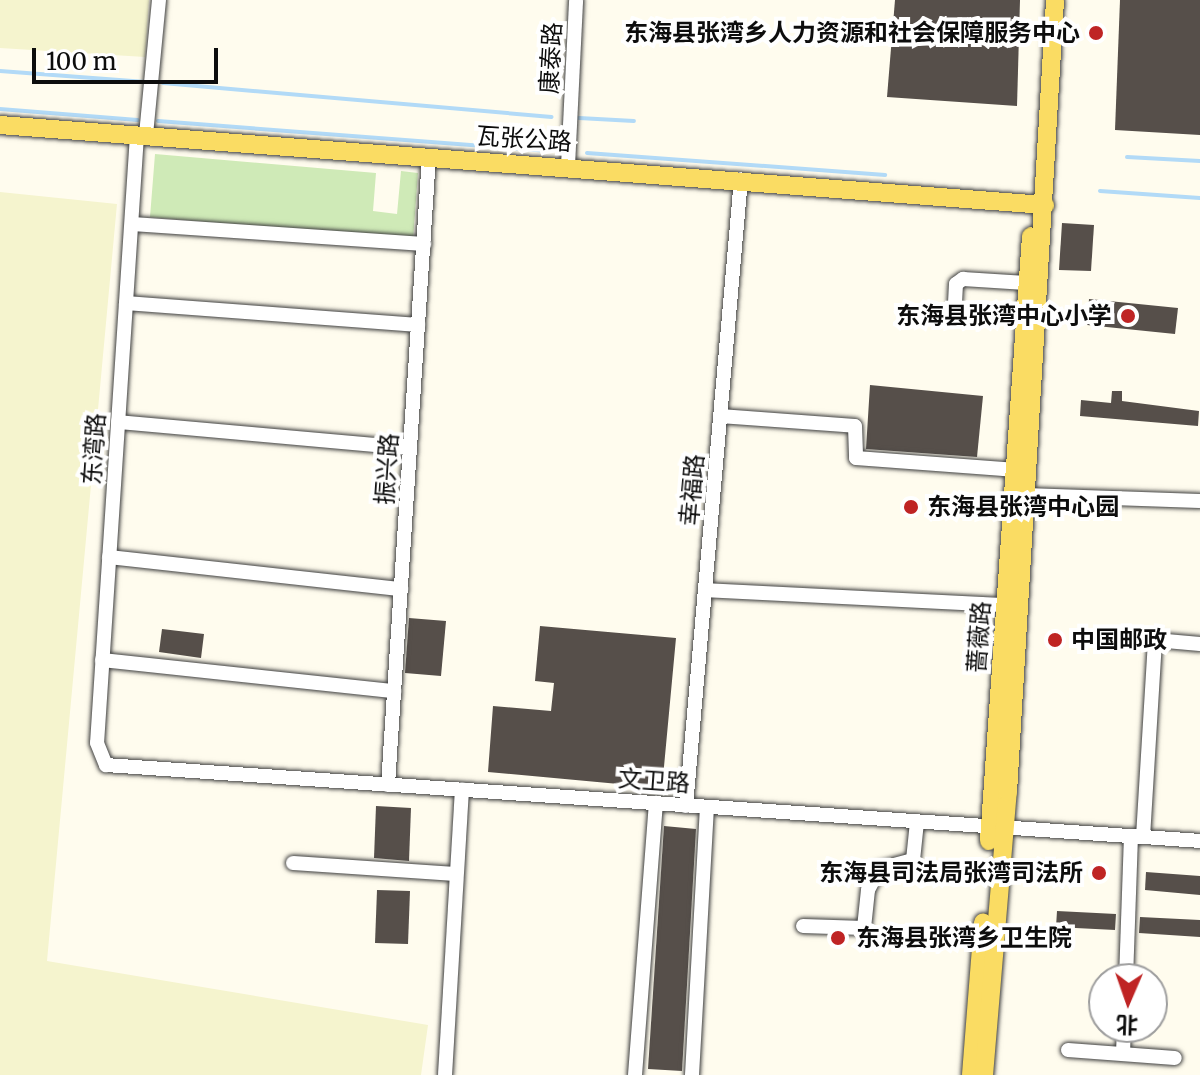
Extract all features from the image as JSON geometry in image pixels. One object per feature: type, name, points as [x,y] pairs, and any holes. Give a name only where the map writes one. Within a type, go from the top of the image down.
[{"type":"main road","name":"蔷薇路","points":[[971,1075],[1025,495],[1045,205],[1055,0]]},
{"type":"main road","name":"瓦张公路","points":[[0,125],[741,179],[1045,205]]},
{"type":"main road","name":"蔷薇路","points":[[984,1075],[1005,605],[1026,283],[1032,227],[1045,205]]},
{"type":"street","name":"东湾路","points":[[106,765],[97,743],[126,303],[132,224],[159,0]]},
{"type":"street","name":"康泰路","points":[[568,166],[576,0]]},
{"type":"street","name":"振兴路","points":[[388,785],[429,156]]},
{"type":"street","name":"幸福路","points":[[686,806],[741,179]]},
{"type":"street","points":[[132,224],[424,244]]},
{"type":"street","points":[[955,303],[956,284],[963,279],[1026,283]]},
{"type":"street","points":[[126,303],[418,325]]},
{"type":"street","points":[[720,416],[855,426],[856,458],[1014,470]]},
{"type":"street","points":[[118,422],[410,448]]},
{"type":"street","points":[[1025,495],[1200,501]]},
{"type":"street","points":[[109,557],[401,589]]},
{"type":"street","points":[[705,590],[1005,605]]},
{"type":"street","points":[[1127,963],[1155,640],[1200,644]]},
{"type":"street","points":[[102,660],[394,691]]},
{"type":"street","name":"文卫路","points":[[106,765],[1200,841]]},
{"type":"street","points":[[445,1075],[462,790]]},
{"type":"street","points":[[635,1075],[656,803]]},
{"type":"street","points":[[692,1075],[707,807]]},
{"type":"street","points":[[803,926],[864,928],[868,890],[879,869],[913,860],[917,821]]},
{"type":"street","points":[[293,863],[456,874]]},
{"type":"street","points":[[1123,1043],[1123,1054]]},
{"type":"street","points":[[1068,1050],[1175,1058]]},
{"type":"green space","points":[[0,0],[149,0],[145,57],[0,48]]},
{"type":"green space","points":[[155,154],[376,173],[373,211],[397,214],[401,171],[418,173],[413,240],[150,217]]},
{"type":"green space","points":[[0,192],[117,204],[47,961],[428,1025],[421,1075],[0,1075]]},
{"type":"building","points":[[895,0],[1020,0],[1017,106],[887,97]]},
{"type":"building","points":[[1120,0],[1200,0],[1200,135],[1115,130]]},
{"type":"building","points":[[1062,223],[1094,225],[1091,271],[1059,270]]},
{"type":"building","points":[[1089,299],[1178,308],[1175,334],[1087,325]]},
{"type":"building","points":[[870,385],[983,396],[977,457],[866,449]]},
{"type":"building","points":[[1112,391],[1122,391],[1122,401],[1199,411],[1198,426],[1080,416],[1081,400],[1111,403]]},
{"type":"building","points":[[409,618],[446,621],[441,676],[405,673]]},
{"type":"building","points":[[540,626],[676,638],[662,788],[488,772],[493,706],[551,711],[554,683],[535,681]]},
{"type":"building","points":[[162,629],[204,634],[201,658],[159,652]]},
{"type":"building","points":[[376,806],[411,808],[409,861],[374,858]]},
{"type":"building","points":[[664,826],[696,829],[682,1071],[648,1069]]},
{"type":"building","points":[[1146,872],[1200,876],[1200,895],[1145,890]]},
{"type":"building","points":[[377,890],[410,891],[408,944],[375,943]]},
{"type":"building","points":[[1057,911],[1116,914],[1115,930],[1056,927]]},
{"type":"building","points":[[1140,917],[1200,920],[1200,937],[1139,933]]},
{"type":"waterway","points":[[0,71],[146,82]]},
{"type":"waterway","points":[[163,83],[552,117]]},
{"type":"waterway","points":[[0,109],[138,120]]},
{"type":"waterway","points":[[579,118],[634,121]]},
{"type":"waterway","points":[[158,121],[546,151]]},
{"type":"waterway","points":[[587,153],[885,175]]},
{"type":"waterway","points":[[1127,157],[1200,161]]},
{"type":"waterway","points":[[1100,191],[1200,198]]},
{"type":"place","name":"东海县张湾乡人力资源和社会保障服务中心","points":[[1096,33]]},
{"type":"place","name":"东海县张湾中心小学","points":[[1128,316]]},
{"type":"place","name":"东海县张湾中心园","points":[[911,507]]},
{"type":"place","name":"中国邮政","points":[[1055,640]]},
{"type":"place","name":"东海县司法局张湾司法所","points":[[1099,873]]},
{"type":"place","name":"东海县张湾乡卫生院","points":[[838,938]]}]
